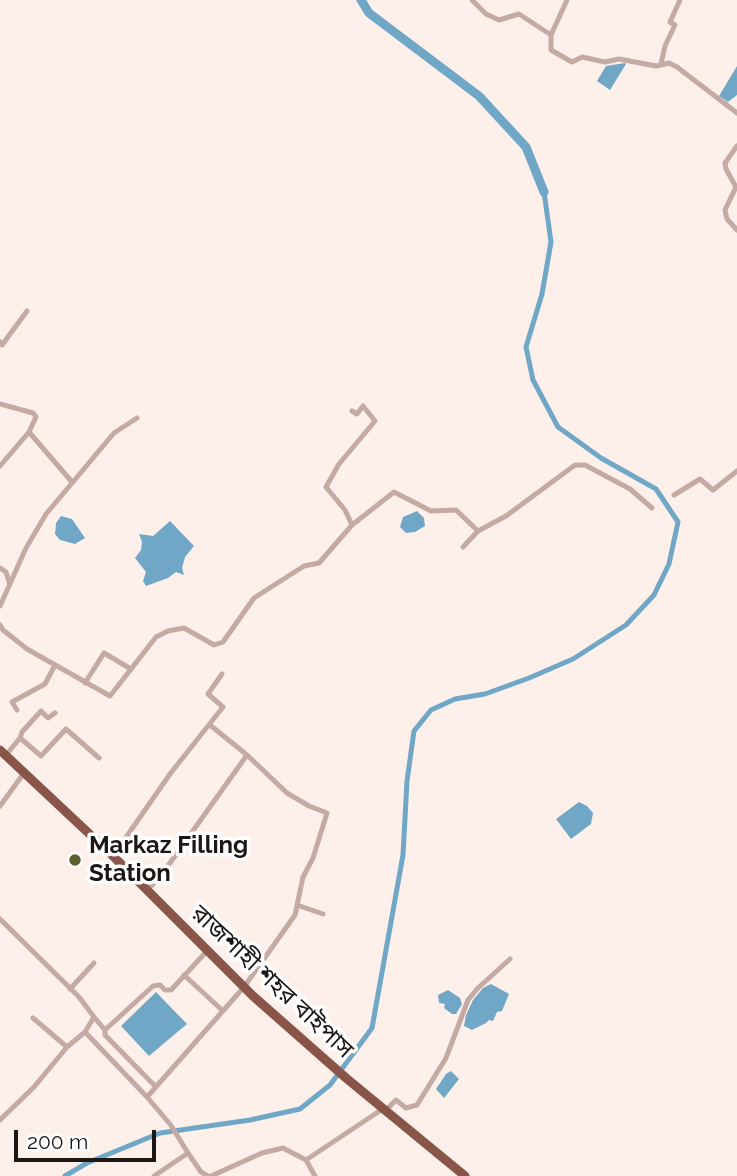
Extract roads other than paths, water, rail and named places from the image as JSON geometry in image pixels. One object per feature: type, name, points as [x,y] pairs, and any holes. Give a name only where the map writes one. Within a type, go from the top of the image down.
[{"type":"highway","name":"রাজশাহী শহর বাইপাস","points":[[3,752],[113,856],[244,987],[346,1078],[466,1176]]},
{"type":"street","points":[[472,0],[486,15],[499,20],[519,14],[551,35]]},
{"type":"street","points":[[567,0],[551,35],[551,50],[572,62],[582,57],[605,62],[619,59],[677,67],[737,113]]},
{"type":"street","points":[[661,64],[665,46],[675,25],[670,22],[680,0]]},
{"type":"street","points":[[737,146],[725,163],[736,187],[725,211],[727,219],[737,230]]},
{"type":"street","points":[[0,342],[2,345],[27,311]]},
{"type":"street","points":[[0,404],[33,413],[36,417],[29,432],[0,466]]},
{"type":"street","points":[[352,411],[357,414],[363,406],[375,421],[338,464],[326,487],[345,510],[352,525]]},
{"type":"street","points":[[0,606],[26,548],[46,514],[114,433],[137,418]]},
{"type":"street","points":[[29,432],[72,482]]},
{"type":"street","points":[[463,547],[478,531],[506,516],[575,465],[585,465],[602,472],[630,489],[652,508]]},
{"type":"street","points":[[674,495],[701,479],[713,490],[737,471]]},
{"type":"street","points":[[0,625],[27,649],[110,696],[156,637],[168,631],[184,628],[214,645],[223,642],[254,598],[304,566],[319,563],[352,525],[394,492],[431,511],[456,510],[478,531]]},
{"type":"street","points":[[0,568],[6,572],[9,582]]},
{"type":"street","points":[[85,683],[104,653],[131,669]]},
{"type":"street","points":[[17,710],[12,702],[45,684],[55,665]]},
{"type":"street","points":[[113,856],[170,774],[223,707],[208,694],[222,674]]},
{"type":"street","points":[[3,752],[20,738],[22,732],[41,711],[48,718],[55,713]]},
{"type":"street","points":[[147,1097],[244,987],[295,915],[303,877],[313,858],[327,813],[287,793],[210,725]]},
{"type":"street","points":[[20,738],[40,756],[66,729],[99,758]]},
{"type":"street","points":[[147,890],[160,877],[247,755]]},
{"type":"street","points":[[0,806],[24,773]]},
{"type":"street","points":[[297,905],[323,914]]},
{"type":"street","points":[[0,919],[70,989],[105,1030],[105,1035],[156,1087]]},
{"type":"street","points":[[105,1030],[153,986],[160,985],[165,990],[171,990],[207,951]]},
{"type":"street","points":[[306,1160],[396,1100],[406,1108],[417,1105],[446,1058],[468,1000],[510,959]]},
{"type":"street","points":[[70,989],[94,962]]},
{"type":"street","points":[[184,975],[223,1011]]},
{"type":"street","points":[[33,1017],[66,1047]]},
{"type":"street","points":[[0,1120],[34,1087],[66,1047],[85,1032],[94,1017]]},
{"type":"street","points":[[85,1032],[170,1124],[201,1172],[209,1176],[262,1153],[283,1148],[306,1160],[314,1176]]},
{"type":"street","points":[[154,1176],[188,1153]]},
{"type":"water","points":[[625,63],[610,90],[597,81],[606,66]]},
{"type":"water","points":[[737,66],[737,95],[728,102],[719,96]]},
{"type":"water","points":[[417,511],[424,518],[425,526],[415,532],[406,533],[400,527],[403,517]]},
{"type":"water","points":[[61,516],[72,519],[85,538],[75,544],[60,540],[55,534],[56,523]]},
{"type":"water","points":[[170,521],[194,546],[185,557],[182,568],[184,575],[176,572],[146,586],[143,581],[146,572],[135,558],[141,550],[139,534],[153,536]]},
{"type":"water","points":[[579,802],[593,813],[591,824],[571,839],[556,819]]},
{"type":"water","points":[[491,984],[509,994],[502,1011],[497,1012],[493,1021],[489,1020],[472,1030],[464,1026],[473,1000],[483,988]]},
{"type":"water","points":[[448,990],[460,998],[462,1004],[456,1014],[444,1008],[445,1004],[439,1003],[438,995]]},
{"type":"water","points":[[156,992],[187,1024],[149,1056],[121,1026]]},
{"type":"water","points":[[451,1071],[459,1079],[444,1098],[436,1089]]},
{"type":"waterway","points":[[361,0],[369,13],[479,96],[526,147],[544,192]]},
{"type":"waterway","points":[[65,1176],[87,1163],[160,1133],[250,1120],[300,1109],[330,1085],[372,1028],[403,855],[407,781],[414,731],[431,710],[455,699],[485,694],[573,659],[626,625],[654,595],[669,564],[678,522],[656,489],[601,458],[558,427],[533,380],[526,347],[542,294],[551,242],[544,192]]},
{"type":"place","name":"Markaz Filling Station","points":[[75,860]]}]
